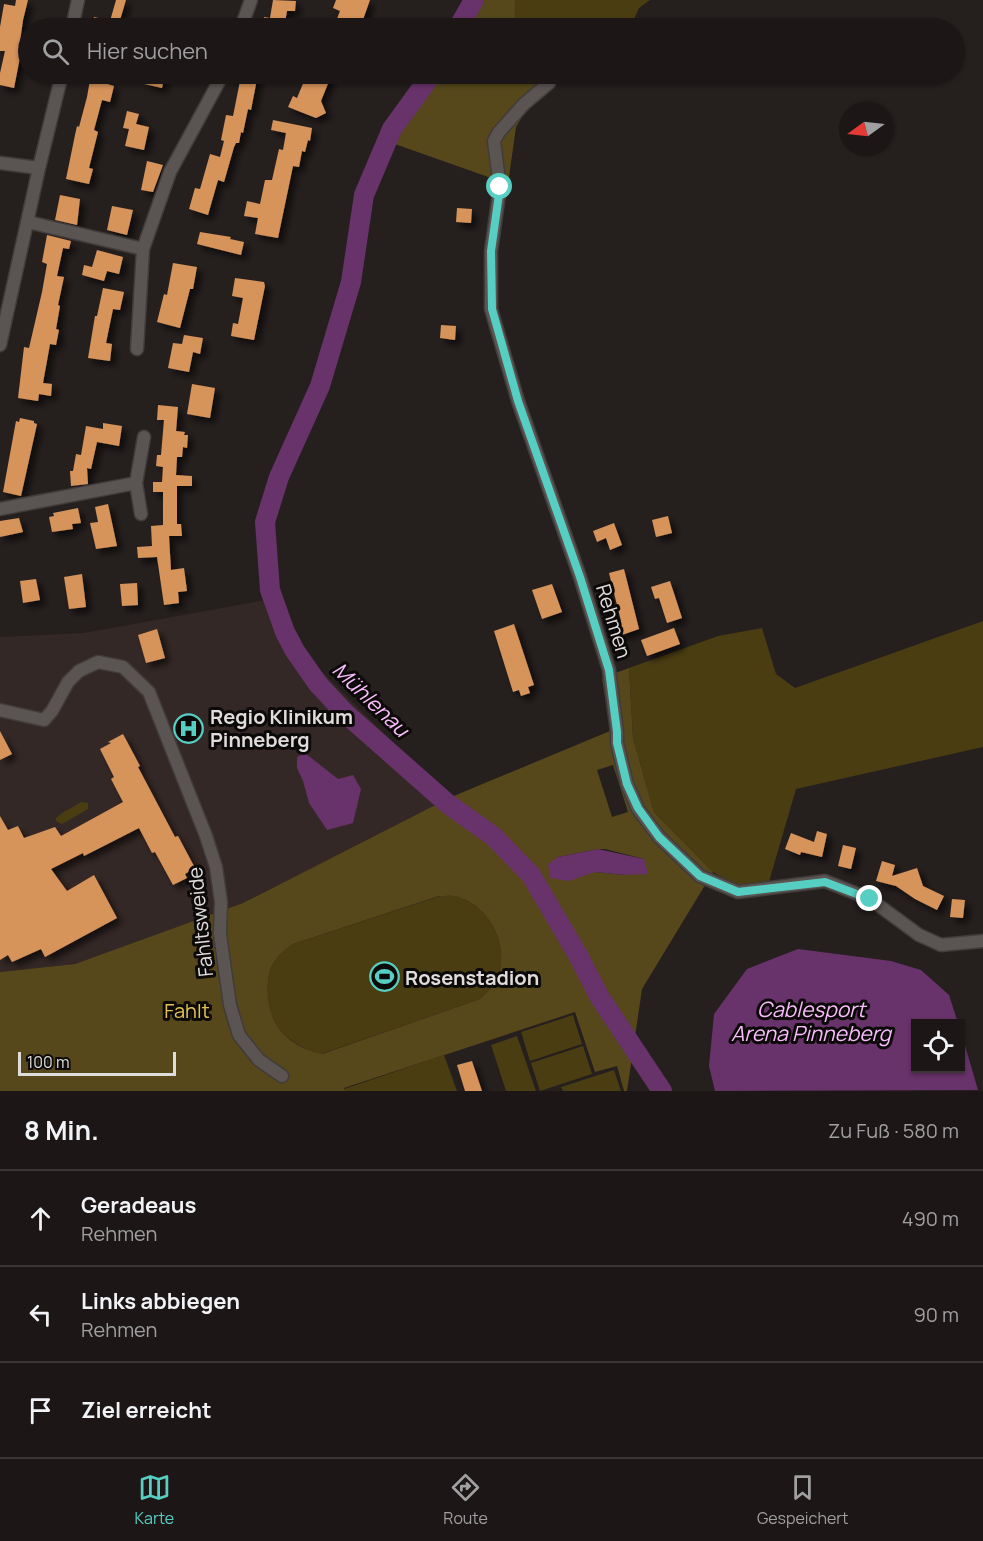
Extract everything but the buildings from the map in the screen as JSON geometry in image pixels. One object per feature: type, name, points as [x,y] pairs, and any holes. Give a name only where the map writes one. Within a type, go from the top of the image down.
[{"type":"street","points":[[74,18],[78,0]]},
{"type":"street","points":[[245,18],[251,0]]},
{"type":"street","points":[[0,345],[60,84]]},
{"type":"street","points":[[137,349],[143,249],[170,172],[218,84]]},
{"type":"street","name":"Rehmen","points":[[548,84],[524,104],[494,141],[500,187],[491,251],[492,309],[518,401],[580,577],[609,670],[617,743],[627,784],[638,808],[659,837],[700,876],[738,892],[825,882],[870,899],[919,935],[941,945],[983,941]]},
{"type":"street","points":[[0,163],[39,168]]},
{"type":"street","points":[[28,222],[143,249]]},
{"type":"street","points":[[141,514],[136,483],[144,437]]},
{"type":"street","points":[[0,509],[136,483]]},
{"type":"street","name":"Fahltsweide","points":[[0,710],[44,720],[79,671],[98,662],[123,667],[149,692],[216,867],[221,902],[220,934],[230,1005],[239,1035],[258,1060],[282,1076]]},
{"type":"shaded area","points":[[515,0],[650,0],[639,8],[634,18],[516,18]]},
{"type":"shaded area","name":"Regio Klinikum Pinneberg","points":[[277,598],[308,658],[449,798],[243,903],[75,964],[0,972],[0,637],[84,633]]},
{"type":"shaded area","points":[[983,621],[983,747],[796,789],[768,885],[738,887],[713,872],[654,812],[633,738],[629,668],[718,636],[762,628],[776,674],[795,688]]},
{"type":"shaded area","points":[[81,802],[88,803],[88,809],[62,824],[56,821],[56,818]]},
{"type":"shaded area","name":"Rosenstadion","points":[[440,896],[456,896],[470,902],[489,920],[500,943],[500,969],[496,981],[480,999],[321,1054],[300,1045],[281,1031],[270,1010],[268,983],[273,964],[286,949],[293,944]]},
{"type":"shaded area","points":[[573,1015],[582,1044],[530,1061],[521,1032]]},
{"type":"shaded area","points":[[517,1036],[536,1091],[506,1091],[491,1045]]},
{"type":"shaded area","points":[[583,1046],[592,1074],[540,1091],[531,1063]]},
{"type":"shaded area","points":[[444,1055],[457,1091],[345,1091],[344,1089]]},
{"type":"shaded area","points":[[614,1070],[621,1091],[563,1091],[561,1087]]},
{"type":"green space","points":[[480,0],[515,0],[516,18],[470,18]]},
{"type":"green space","points":[[431,84],[541,84],[516,127],[508,184],[392,143]]},
{"type":"green space","name":"Fahlt","points":[[629,668],[633,738],[654,812],[713,872],[642,989],[627,1091],[624,1091],[617,1066],[595,1072],[575,1012],[344,1088],[345,1091],[0,1091],[0,972],[75,964],[243,903],[449,798],[610,731],[602,678]],"holes":[[[613,765],[628,812],[612,817],[597,770]],[[605,849],[644,859],[625,875],[595,872],[558,857]],[[439,896],[454,896],[470,902],[489,920],[500,943],[500,969],[496,981],[480,999],[322,1054],[290,1040],[281,1031],[270,1010],[268,983],[271,968],[280,954],[293,944]]]},
{"type":"water","points":[[305,753],[338,779],[353,775],[361,789],[353,823],[327,830],[309,803],[297,768],[297,757]]},
{"type":"water","points":[[598,849],[644,859],[648,874],[625,875],[595,872],[569,881],[550,878],[548,864],[558,857]]},
{"type":"water","name":"Cablesport Arena Pinneberg","points":[[798,949],[891,961],[921,970],[949,995],[957,1019],[911,1019],[911,1073],[965,1073],[965,1046],[978,1090],[715,1091],[709,1066],[714,1014],[747,969]]},
{"type":"waterway","name":"Mühlenau","points":[[464,18],[474,0]]},
{"type":"waterway","name":"Mühlenau","points":[[425,84],[392,129],[364,195],[351,282],[320,386],[279,477],[265,522],[270,590],[285,632],[318,684],[345,713],[448,804],[493,836],[531,875],[599,996],[662,1091]]},
{"type":"place","name":"Regio Klinikum Pinneberg","points":[[189,728]]},
{"type":"place","name":"Rosenstadion","points":[[384,977]]},
{"type":"route","points":[[500,187],[491,251],[492,309],[518,401],[580,577],[609,670],[617,743],[627,784],[638,808],[659,837],[700,876],[738,892],[825,882],[870,899]]}]
